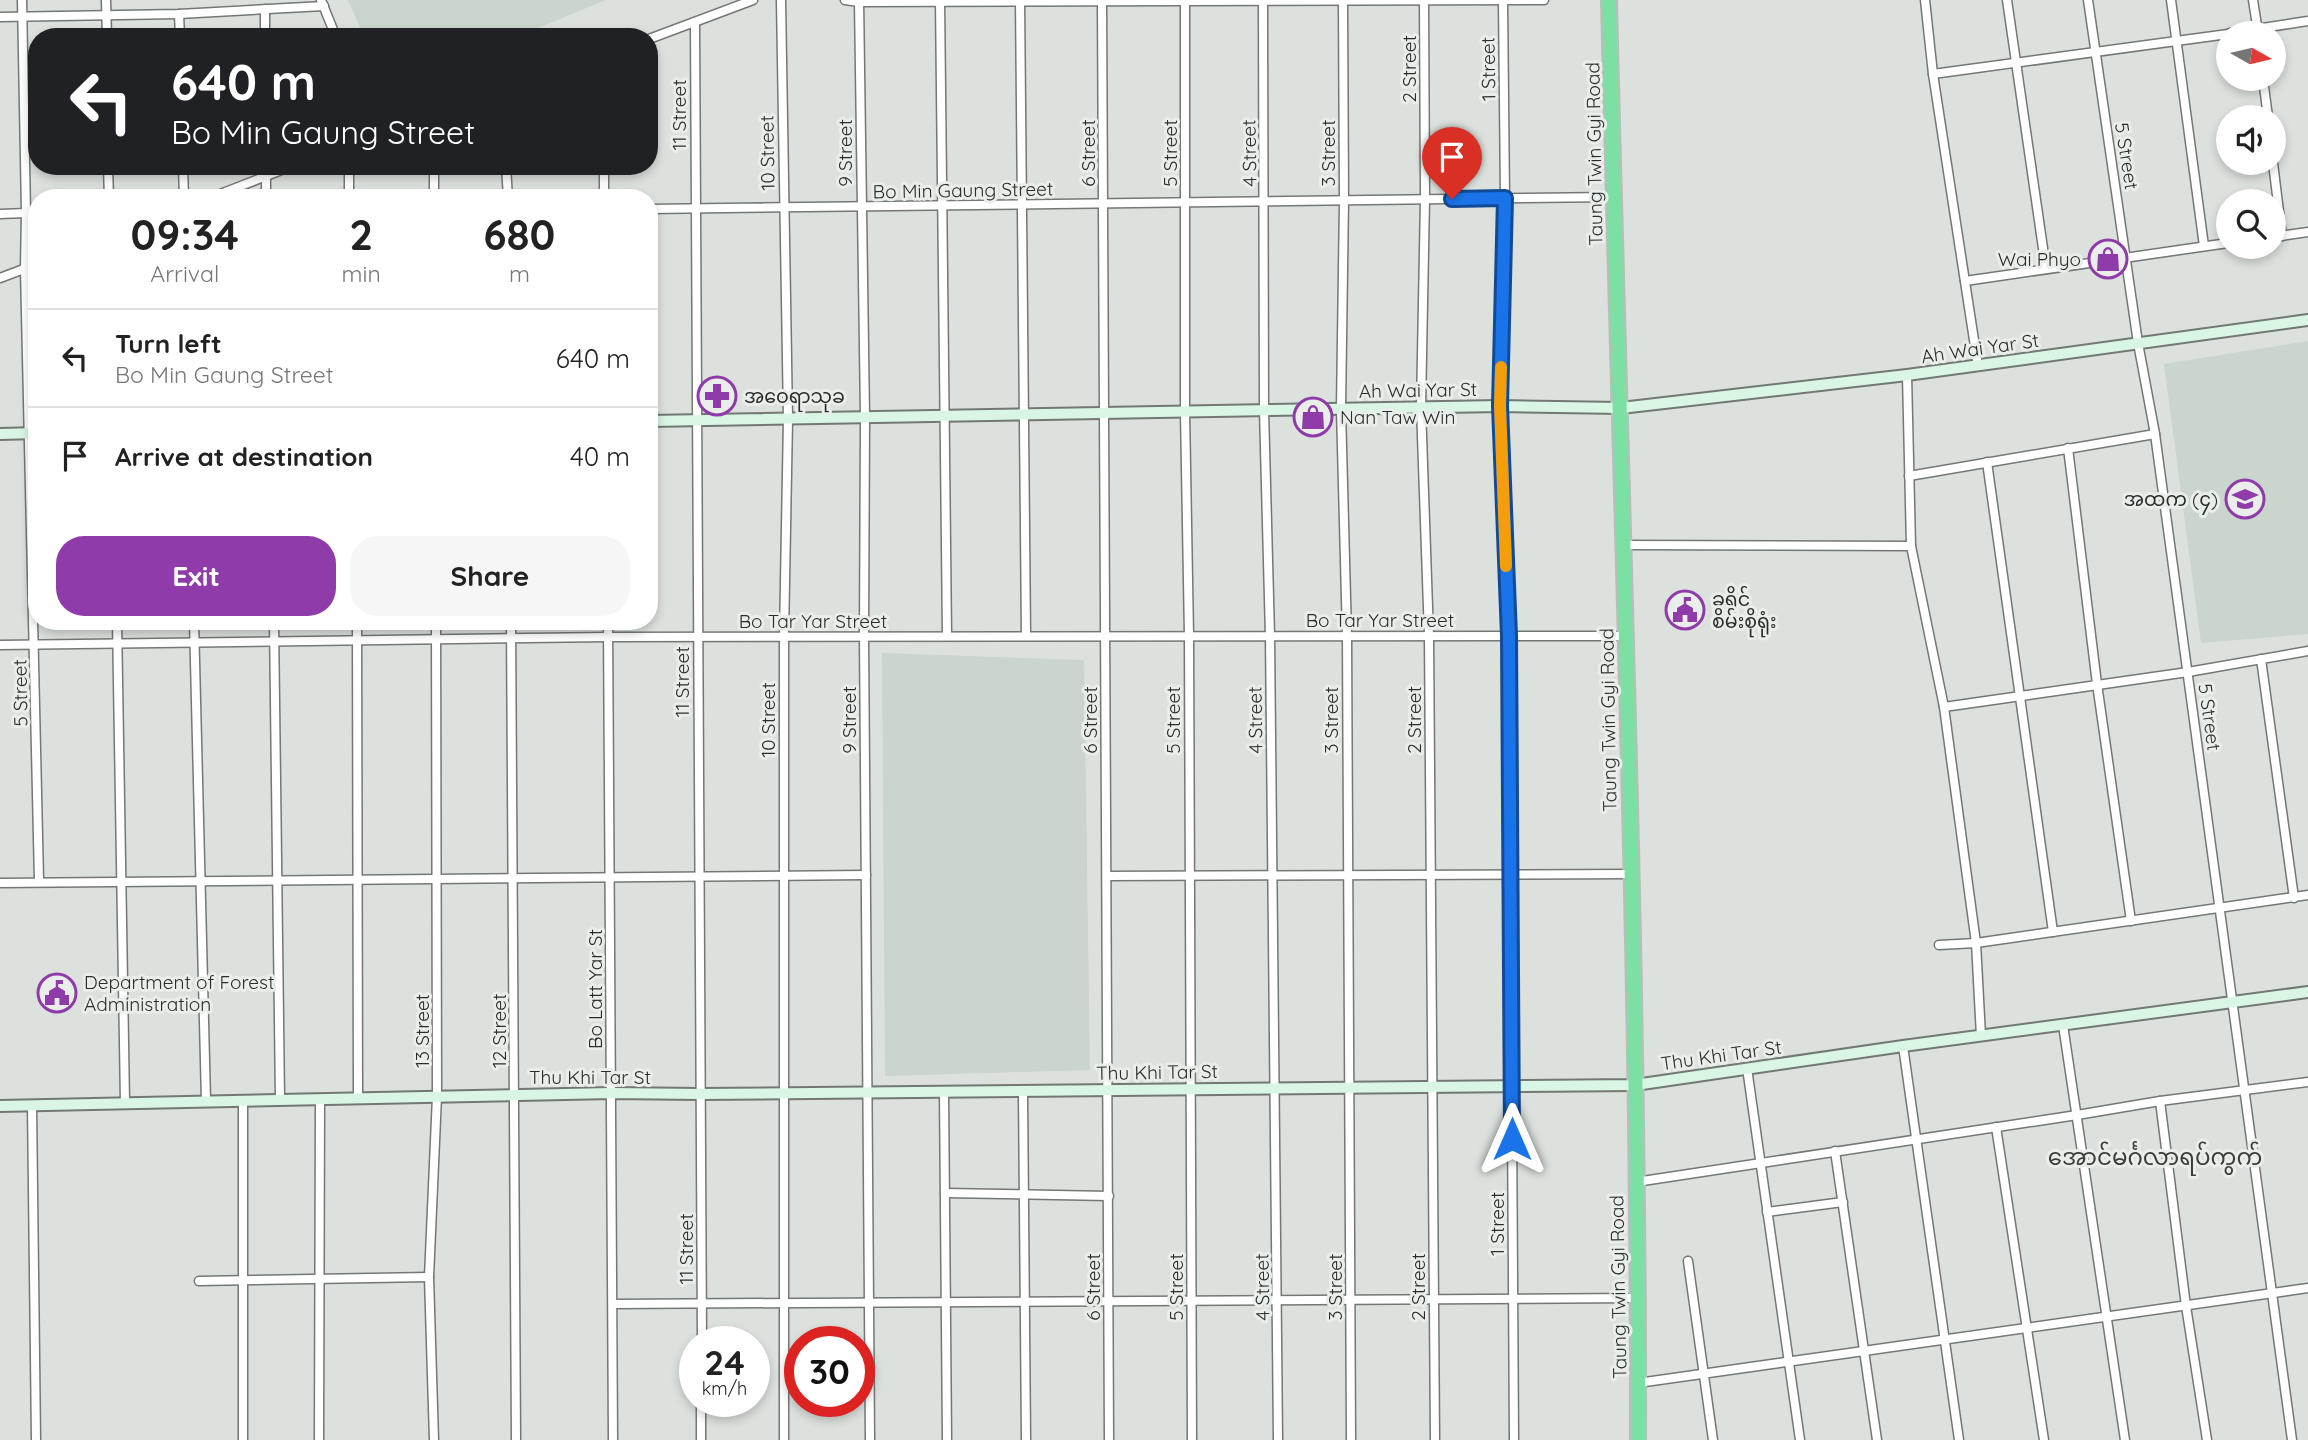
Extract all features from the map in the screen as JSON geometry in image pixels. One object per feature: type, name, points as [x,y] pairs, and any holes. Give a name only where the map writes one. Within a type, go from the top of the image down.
[{"type":"highway","name":"Taung Twin Gyi Road","points":[[1609,0],[1621,408],[1635,1085],[1638,1440]]},
{"type":"street","name":"5 Street","points":[[22,0],[28,324]]},
{"type":"street","points":[[106,0],[107,28]]},
{"type":"street","points":[[658,35],[753,0]]},
{"type":"street","name":"10 Street","points":[[781,0],[788,419],[784,636],[784,1440]]},
{"type":"street","points":[[845,0],[1544,0]]},
{"type":"street","name":"4 Street","points":[[1263,0],[1264,410],[1270,636],[1278,1440]]},
{"type":"street","name":"3 Street","points":[[1343,0],[1341,409],[1347,636],[1351,1440]]},
{"type":"street","name":"2 Street","points":[[1424,0],[1425,199],[1421,407],[1429,636],[1435,1440]]},
{"type":"street","name":"1 Street","points":[[1503,0],[1505,198],[1500,406],[1509,636],[1514,1440]]},
{"type":"street","points":[[1925,0],[1933,74],[1978,366]]},
{"type":"street","points":[[2007,0],[2046,269]]},
{"type":"street","name":"5 Street","points":[[2088,0],[2138,343],[2155,434],[2292,1440]]},
{"type":"street","points":[[2172,0],[2204,246]]},
{"type":"street","points":[[2253,0],[2256,21]]},
{"type":"street","name":"9 Street","points":[[859,1],[865,418],[870,1440]]},
{"type":"street","points":[[940,1],[947,636]]},
{"type":"street","points":[[1020,1],[1026,636]]},
{"type":"street","name":"6 Street","points":[[1102,1],[1109,1440]]},
{"type":"street","name":"5 Street","points":[[1185,1],[1192,1440]]},
{"type":"street","points":[[0,17],[179,13],[322,3],[332,28]]},
{"type":"street","points":[[265,9],[265,28]]},
{"type":"street","points":[[179,13],[180,28]]},
{"type":"street","points":[[2286,25],[2308,21]]},
{"type":"street","name":"11 Street","points":[[695,22],[702,1326]]},
{"type":"street","points":[[1933,74],[2216,35]]},
{"type":"street","points":[[228,189],[258,175]]},
{"type":"street","name":"Bo Min Gaung Street","points":[[658,209],[1614,197]]},
{"type":"street","points":[[0,214],[26,213]]},
{"type":"street","points":[[2286,236],[2308,232]]},
{"type":"street","points":[[1965,281],[2216,244]]},
{"type":"street","points":[[0,278],[28,268]]},
{"type":"street","name":"Ah Wai Yar St","points":[[658,421],[1421,407],[1621,408],[1978,366],[2308,320]]},
{"type":"street","points":[[1907,375],[1911,546],[1944,707],[1976,943],[1981,1036]]},
{"type":"street","points":[[0,434],[28,433]]},
{"type":"street","points":[[1909,476],[2155,434]]},
{"type":"street","points":[[2068,449],[2097,684],[2131,921]]},
{"type":"street","points":[[1987,462],[2053,933]]},
{"type":"street","points":[[1624,545],[1911,546]]},
{"type":"street","name":"5 Street","points":[[34,630],[39,881]]},
{"type":"street","points":[[117,630],[125,1103]]},
{"type":"street","points":[[194,630],[206,1101]]},
{"type":"street","points":[[274,630],[279,1100]]},
{"type":"street","points":[[357,630],[358,1098]]},
{"type":"street","name":"13 Street","points":[[434,1440],[429,1277],[438,1097],[436,630]]},
{"type":"street","name":"12 Street","points":[[512,630],[516,1440]]},
{"type":"street","name":"Bo Latt Yar St","points":[[608,630],[613,1440]]},
{"type":"street","name":"Bo Tar Yar Street","points":[[0,645],[784,636],[1625,636]]},
{"type":"street","points":[[1944,707],[2188,672],[2308,651]]},
{"type":"street","points":[[2261,659],[2294,898]]},
{"type":"street","points":[[1107,876],[1630,874]]},
{"type":"street","points":[[0,883],[866,875]]},
{"type":"street","points":[[1940,945],[2053,933],[2308,895]]},
{"type":"street","name":"Thu Khi Tar St","points":[[0,1106],[611,1093],[1635,1085],[2308,992]]},
{"type":"street","points":[[2063,1025],[2125,1440]]},
{"type":"street","points":[[1903,1046],[1959,1440]]},
{"type":"street","points":[[1747,1068],[1800,1440]]},
{"type":"street","points":[[1636,1182],[2160,1101],[2308,1082]]},
{"type":"street","points":[[1024,1091],[1026,1440]]},
{"type":"street","points":[[944,1092],[947,1440]]},
{"type":"street","points":[[319,1440],[320,1099]]},
{"type":"street","points":[[243,1101],[243,1440]]},
{"type":"street","points":[[2160,1101],[2186,1306],[2207,1440]]},
{"type":"street","points":[[32,1105],[36,1440]]},
{"type":"street","points":[[1996,1128],[2043,1440]]},
{"type":"street","points":[[1835,1151],[1877,1440]]},
{"type":"street","points":[[945,1193],[1109,1196]]},
{"type":"street","points":[[1767,1212],[1843,1202]]},
{"type":"street","points":[[1688,1261],[1713,1440]]},
{"type":"street","points":[[199,1281],[429,1277]]},
{"type":"street","points":[[1638,1383],[2308,1288]]},
{"type":"street","points":[[613,1304],[1637,1298]]},
{"type":"street","points":[[701,1417],[701,1440]]},
{"type":"shaded area","points":[[348,0],[606,0],[538,28],[360,28]]},
{"type":"shaded area","name":"အထက (၄)","points":[[2308,341],[2308,634],[2201,643],[2164,364]]},
{"type":"shaded area","points":[[882,653],[1084,660],[1090,1070],[885,1076]]},
{"type":"slow traffic","points":[[1501,367],[1506,566]]},
{"type":"place","name":"Wai Phyo","points":[[2108,259]]},
{"type":"place","name":"အဝေရာသုခ","points":[[717,396]]},
{"type":"place","name":"Nan Taw Win","points":[[1313,417]]},
{"type":"place","name":"အထက (၄)","points":[[2245,499]]},
{"type":"place","name":"ခရိုင် စိမ်းစိုရုံး","points":[[1685,610]]},
{"type":"place","name":"Department of Forest Administration","points":[[57,993]]},
{"type":"district","name":"အောင်မင်္ဂလာရပ်ကွက်","points":[[2155,1156]]},
{"type":"route","points":[[1452,199],[1505,198],[1500,406],[1509,636],[1512,1139]]}]
